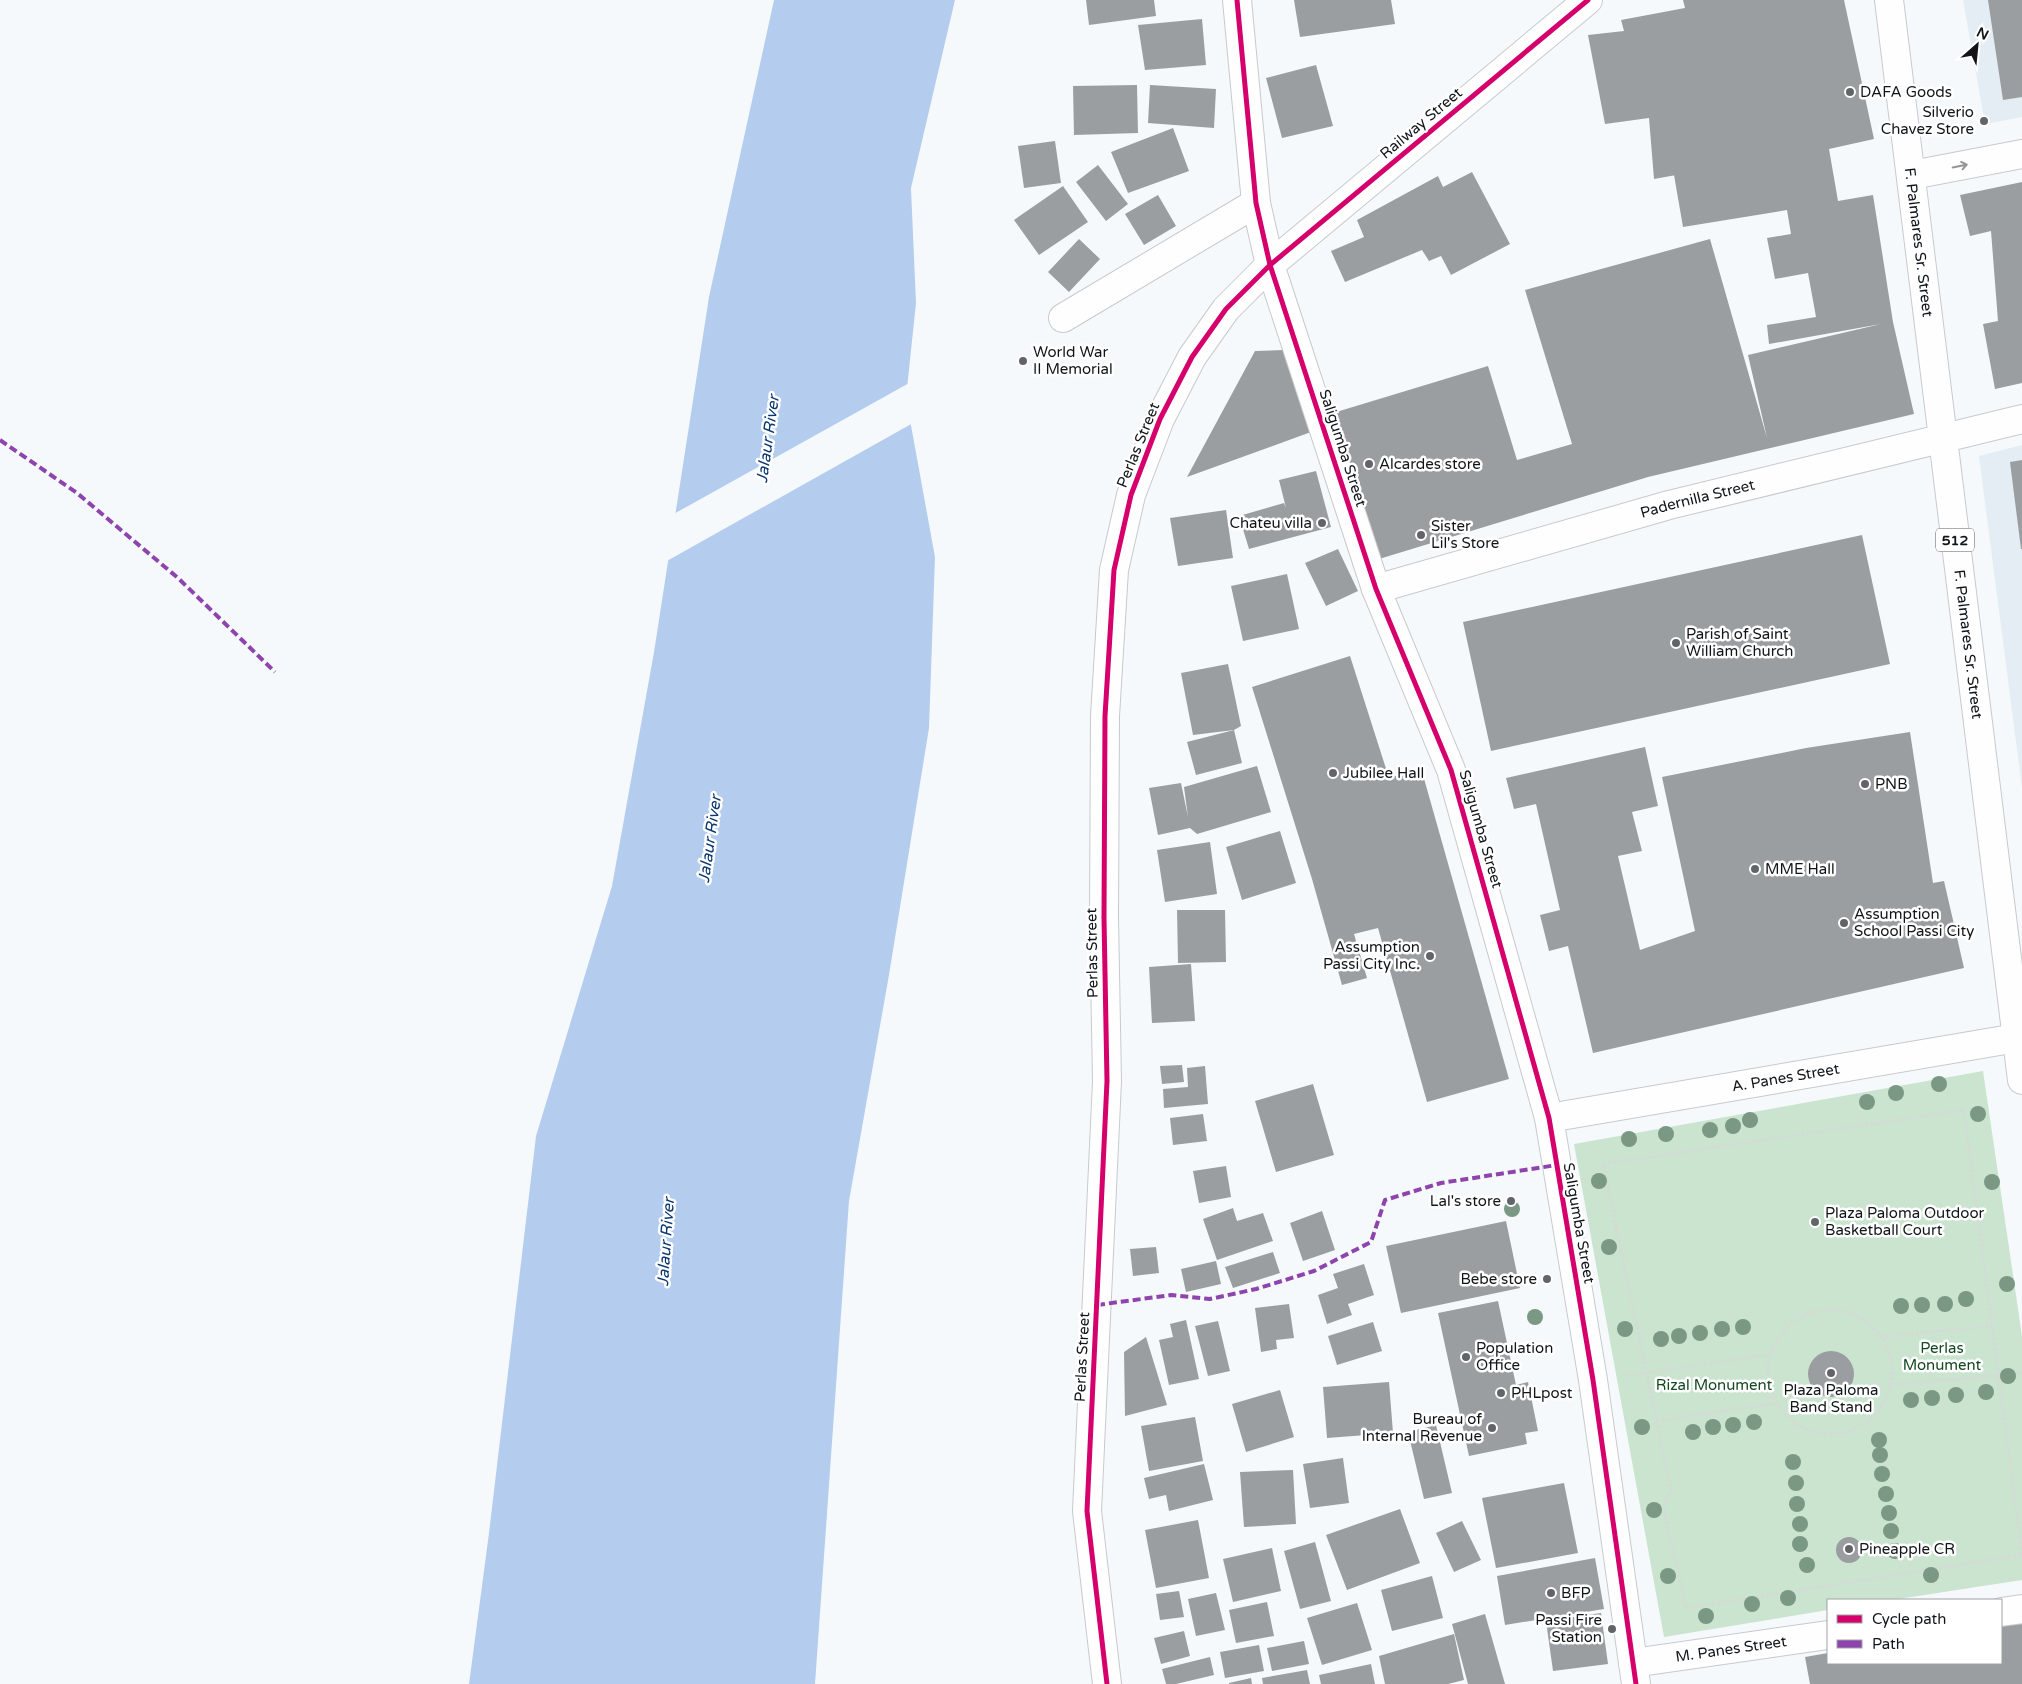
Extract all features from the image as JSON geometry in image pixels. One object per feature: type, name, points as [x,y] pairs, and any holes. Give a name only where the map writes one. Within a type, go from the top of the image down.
[{"type":"street","name":"Saligumba Street","points":[[1237,0],[1256,203],[1270,265],[1376,589],[1452,770],[1549,1118],[1593,1380],[1634,1674]]},
{"type":"street","name":"Railway Street","points":[[1270,265],[1588,0]]},
{"type":"street","name":"F. Palmares Sr. Street","points":[[1889,0],[2019,1037],[2022,1080]]},
{"type":"street","points":[[1912,175],[2022,154]]},
{"type":"street","points":[[1063,318],[1256,203]]},
{"type":"street","name":"Perlas Street","points":[[1107,1684],[1087,1511],[1107,1081],[1104,918],[1105,716],[1114,570],[1131,495],[1160,419],[1198,349],[1226,310],[1270,265]]},
{"type":"street","name":"Padernilla Street","points":[[1376,589],[1669,505],[2022,419]]},
{"type":"street","name":"A. Panes Street","points":[[1549,1118],[2019,1037]]},
{"type":"street","points":[[2002,1612],[2022,1609]]},
{"type":"street","name":"M. Panes Street","points":[[1634,1674],[1827,1635]]},
{"type":"path","points":[[1964,1110],[1992,1326],[2022,1555],[1686,1608],[1663,1507],[1671,1491],[1603,1164],[1964,1110]]},
{"type":"path","points":[[1820,1311],[1837,1311],[1854,1315],[1869,1324],[1881,1337],[1889,1352],[1892,1368],[1891,1386],[1886,1401],[1870,1420],[1848,1431],[1832,1434],[1816,1432],[1800,1426],[1787,1417],[1777,1404],[1770,1388],[1768,1371],[1771,1354],[1778,1338],[1789,1326],[1803,1316],[1820,1311]]},
{"type":"path","points":[[1881,1337],[1992,1326]]},
{"type":"path","points":[[1593,1380],[1771,1354]]},
{"type":"path","points":[[1891,1386],[2022,1373]]},
{"type":"path","points":[[1656,1421],[1777,1404]]},
{"type":"shaded area","points":[[1963,0],[2022,0],[2022,117],[1985,124]]},
{"type":"shaded area","points":[[2022,445],[2022,788],[1979,456]]},
{"type":"green space","points":[[1983,1071],[2022,1336],[2022,1580],[1898,1599],[1827,1599],[1827,1610],[1664,1637],[1574,1144]]},
{"type":"water","name":"Jalaur River","points":[[774,0],[955,0],[911,188],[916,303],[906,398],[935,557],[929,728],[889,975],[849,1201],[815,1684],[469,1684],[489,1533],[536,1136],[612,886],[654,652],[709,297]]},
{"type":"pier","points":[[911,382],[909,398],[913,423],[665,562],[672,515]]},
{"type":"building","points":[[1086,0],[1154,0],[1156,16],[1089,25]]},
{"type":"building","points":[[1294,0],[1391,0],[1395,24],[1300,37]]},
{"type":"building","points":[[1683,0],[1844,0],[1874,139],[1829,149],[1838,201],[1873,195],[1893,322],[1914,414],[1648,477],[1379,559],[1333,413],[1488,366],[1517,460],[1572,444],[1525,290],[1710,239],[1767,438],[1748,355],[1881,324],[1769,344],[1767,325],[1816,317],[1808,273],[1775,279],[1767,238],[1791,234],[1787,210],[1683,227],[1674,175],[1654,179],[1649,118],[1605,124],[1588,35],[1624,31],[1621,20],[1685,8]]},
{"type":"building","points":[[1988,0],[2022,0],[2022,97],[2003,100]]},
{"type":"building","points":[[1202,19],[1206,65],[1145,70],[1138,25]]},
{"type":"building","points":[[1316,65],[1333,126],[1282,138],[1266,78]]},
{"type":"building","points":[[1137,85],[1138,133],[1074,135],[1073,86]]},
{"type":"building","points":[[1150,85],[1216,89],[1214,128],[1148,123]]},
{"type":"building","points":[[1173,128],[1189,171],[1128,193],[1111,152]]},
{"type":"building","points":[[1055,141],[1061,183],[1024,188],[1018,146]]},
{"type":"building","points":[[1098,165],[1128,204],[1106,221],[1076,182]]},
{"type":"building","points":[[1472,172],[1510,244],[1451,275],[1441,256],[1429,261],[1422,250],[1345,282],[1331,251],[1364,237],[1357,220],[1438,176],[1443,187]]},
{"type":"building","points":[[2022,182],[2022,383],[1995,389],[1983,324],[1998,321],[1991,231],[1970,236],[1960,195]]},
{"type":"building","points":[[1063,186],[1088,222],[1039,255],[1014,220]]},
{"type":"building","points":[[1158,195],[1176,226],[1144,245],[1125,214]]},
{"type":"building","points":[[1079,239],[1100,259],[1069,292],[1048,272]]},
{"type":"building","points":[[1283,350],[1311,432],[1187,477],[1255,351]]},
{"type":"building","points":[[2022,460],[2022,549],[2021,549],[2010,462]]},
{"type":"building","points":[[1316,471],[1331,527],[1249,549],[1239,516],[1284,503],[1286,508],[1279,480]]},
{"type":"building","points":[[1226,510],[1233,558],[1178,566],[1170,518]]},
{"type":"building","name":"Parish of Saint William Church","points":[[1862,535],[1890,664],[1491,751],[1463,622]]},
{"type":"building","points":[[1338,549],[1358,591],[1326,606],[1305,563]]},
{"type":"building","points":[[1287,574],[1299,629],[1243,641],[1231,586]]},
{"type":"building","points":[[1350,656],[1389,778],[1421,768],[1509,1079],[1427,1102],[1378,928],[1354,934],[1367,978],[1342,985],[1312,879],[1252,687]]},
{"type":"building","points":[[1228,664],[1241,726],[1234,730],[1193,735],[1181,673]]},
{"type":"building","points":[[1234,730],[1242,763],[1196,775],[1187,742]]},
{"type":"building","points":[[1910,732],[1933,883],[1944,881],[1964,968],[1593,1053],[1568,946],[1549,951],[1540,915],[1560,910],[1536,804],[1514,809],[1506,778],[1645,747],[1658,806],[1632,812],[1642,851],[1618,856],[1640,950],[1695,931],[1662,777],[1806,748]]},
{"type":"building","points":[[1257,766],[1271,812],[1197,834],[1190,828],[1158,835],[1149,788],[1181,783],[1188,817],[1184,787]]},
{"type":"building","points":[[1280,831],[1296,883],[1242,900],[1226,847]]},
{"type":"building","points":[[1210,842],[1217,894],[1165,902],[1157,850]]},
{"type":"building","points":[[1177,910],[1225,910],[1226,962],[1178,963]]},
{"type":"building","points":[[1191,964],[1195,1021],[1152,1023],[1149,967]]},
{"type":"building","points":[[1182,1065],[1184,1082],[1162,1084],[1160,1066]]},
{"type":"building","points":[[1205,1066],[1208,1104],[1164,1108],[1163,1089],[1188,1087],[1187,1068]]},
{"type":"building","points":[[1313,1084],[1334,1155],[1276,1172],[1255,1101]]},
{"type":"building","points":[[1203,1114],[1207,1141],[1173,1145],[1170,1118]]},
{"type":"building","points":[[1226,1166],[1231,1197],[1199,1203],[1193,1171]]},
{"type":"building","points":[[1233,1208],[1237,1221],[1263,1213],[1273,1241],[1217,1260],[1203,1219]]},
{"type":"building","points":[[1322,1211],[1335,1250],[1303,1261],[1290,1223]]},
{"type":"building","points":[[1506,1221],[1520,1288],[1401,1313],[1386,1246]]},
{"type":"building","points":[[1156,1247],[1159,1273],[1133,1276],[1130,1249]]},
{"type":"building","points":[[1273,1252],[1280,1273],[1233,1288],[1225,1267]]},
{"type":"building","points":[[1216,1261],[1221,1284],[1186,1292],[1181,1269]]},
{"type":"building","points":[[1364,1264],[1374,1295],[1348,1304],[1352,1315],[1327,1324],[1318,1295],[1338,1288],[1333,1274]]},
{"type":"building","points":[[1498,1301],[1516,1385],[1528,1382],[1538,1431],[1525,1433],[1527,1444],[1469,1456],[1438,1313]]},
{"type":"building","points":[[1289,1304],[1294,1338],[1276,1340],[1277,1349],[1261,1352],[1255,1308]]},
{"type":"building","points":[[1186,1320],[1199,1379],[1169,1385],[1159,1340],[1173,1337],[1170,1324]]},
{"type":"building","points":[[1218,1321],[1230,1371],[1208,1376],[1195,1326]]},
{"type":"building","points":[[1373,1322],[1382,1351],[1337,1365],[1328,1336]]},
{"type":"building","points":[[1146,1337],[1167,1405],[1125,1416],[1124,1352]]},
{"type":"building","name":"Plaza Paloma Band Stand","points":[[1826,1351],[1836,1351],[1850,1361],[1854,1374],[1850,1387],[1844,1393],[1836,1397],[1826,1397],[1812,1387],[1808,1379],[1808,1369],[1818,1355]]},
{"type":"building","points":[[1389,1382],[1393,1433],[1327,1438],[1323,1387]]},
{"type":"building","points":[[1280,1390],[1294,1437],[1246,1452],[1232,1404]]},
{"type":"building","points":[[1195,1417],[1203,1461],[1149,1471],[1141,1426]]},
{"type":"building","points":[[1436,1425],[1452,1493],[1424,1499],[1408,1432]]},
{"type":"building","points":[[1343,1458],[1349,1503],[1310,1508],[1303,1464]]},
{"type":"building","points":[[1204,1464],[1213,1500],[1169,1511],[1166,1495],[1149,1499],[1144,1478]]},
{"type":"building","points":[[1293,1470],[1296,1524],[1244,1527],[1240,1472]]},
{"type":"building","points":[[1564,1483],[1578,1553],[1496,1568],[1482,1498]]},
{"type":"building","points":[[1400,1509],[1420,1563],[1347,1590],[1326,1535]]},
{"type":"building","points":[[1198,1520],[1209,1578],[1156,1588],[1145,1530]]},
{"type":"building","points":[[1462,1521],[1481,1560],[1454,1572],[1436,1533]]},
{"type":"building","name":"Pineapple CR","points":[[1849,1537],[1858,1541],[1862,1550],[1858,1559],[1849,1563],[1840,1559],[1836,1550],[1840,1541]]},
{"type":"building","points":[[1315,1542],[1331,1601],[1300,1609],[1284,1551]]},
{"type":"building","points":[[1272,1548],[1281,1591],[1233,1602],[1223,1559]]},
{"type":"building","name":"BFP","points":[[1595,1558],[1604,1609],[1505,1625],[1497,1576]]},
{"type":"building","points":[[1432,1576],[1443,1618],[1392,1631],[1381,1590]]},
{"type":"building","points":[[1179,1591],[1184,1617],[1160,1620],[1156,1594]]},
{"type":"building","points":[[1216,1593],[1225,1630],[1196,1636],[1188,1599]]},
{"type":"building","points":[[1267,1602],[1274,1636],[1236,1643],[1229,1610]]},
{"type":"building","points":[[1357,1603],[1372,1650],[1322,1665],[1307,1618]]},
{"type":"building","points":[[1601,1613],[1608,1664],[1553,1671],[1546,1621]]},
{"type":"building","points":[[1485,1614],[1505,1684],[1468,1684],[1452,1624]]},
{"type":"building","points":[[2022,1619],[2022,1684],[1810,1684],[1805,1657],[1827,1653],[1827,1664],[2002,1664],[2002,1623]]},
{"type":"building","points":[[1184,1631],[1190,1656],[1161,1664],[1154,1638]]},
{"type":"building","points":[[1454,1634],[1464,1680],[1448,1684],[1385,1684],[1379,1656]]},
{"type":"building","points":[[1304,1641],[1309,1664],[1272,1671],[1267,1648]]},
{"type":"building","points":[[1259,1645],[1264,1671],[1225,1678],[1220,1652]]},
{"type":"building","points":[[1210,1657],[1214,1675],[1176,1684],[1166,1684],[1162,1669]]},
{"type":"building","points":[[1371,1664],[1375,1684],[1321,1684],[1319,1675]]},
{"type":"building","points":[[1307,1670],[1310,1684],[1263,1684],[1262,1678]]},
{"type":"building","points":[[1251,1678],[1252,1684],[1229,1684],[1229,1683]]},
{"type":"marked path","points":[[0,440],[77,493],[178,578],[275,672]]},
{"type":"marked path","points":[[1097,1305],[1171,1295],[1210,1299],[1256,1289],[1314,1271],[1371,1242],[1385,1200],[1441,1183],[1557,1165]]},
{"type":"cycle path","points":[[1237,0],[1256,203],[1270,265],[1376,589],[1451,770],[1549,1118],[1593,1380],[1636,1684]]},
{"type":"cycle path","points":[[1107,1684],[1087,1511],[1107,1081],[1104,918],[1105,716],[1114,570],[1131,495],[1160,419],[1192,357],[1226,309],[1270,265],[1588,0]]},
{"type":"place","name":"DAFA Goods","points":[[1850,92]]},
{"type":"place","name":"Silverio Chavez Store","points":[[1984,121]]},
{"type":"place","name":"World War II Memorial","points":[[1023,361]]},
{"type":"place","name":"Alcardes store","points":[[1369,464]]},
{"type":"place","name":"Chateu villa","points":[[1322,523]]},
{"type":"place","name":"Sister Lil's Store","points":[[1421,535]]},
{"type":"place","name":"Parish of Saint William Church","points":[[1676,643]]},
{"type":"place","name":"Jubilee Hall","points":[[1333,773]]},
{"type":"place","name":"PNB","points":[[1865,784]]},
{"type":"place","name":"MME Hall","points":[[1755,869]]},
{"type":"place","name":"Assumption School Passi City","points":[[1844,923]]},
{"type":"place","name":"Assumption Passi City Inc.","points":[[1430,956]]},
{"type":"place","name":"Lal's store","points":[[1511,1201]]},
{"type":"place","name":"Plaza Paloma Outdoor Basketball Court","points":[[1815,1222]]},
{"type":"place","name":"Bebe store","points":[[1547,1279]]},
{"type":"place","name":"Population Office","points":[[1466,1357]]},
{"type":"place","name":"Plaza Paloma Band Stand","points":[[1831,1373]]},
{"type":"place","name":"PHLpost","points":[[1501,1393]]},
{"type":"place","name":"Bureau of Internal Revenue","points":[[1492,1428]]},
{"type":"place","name":"Pineapple CR","points":[[1849,1549]]},
{"type":"place","name":"BFP","points":[[1551,1593]]},
{"type":"place","name":"Passi Fire Station","points":[[1612,1629]]},
{"type":"park label","name":"Perlas Monument","points":[[1942,1356]]},
{"type":"park label","name":"Rizal Monument","points":[[1714,1385]]}]
